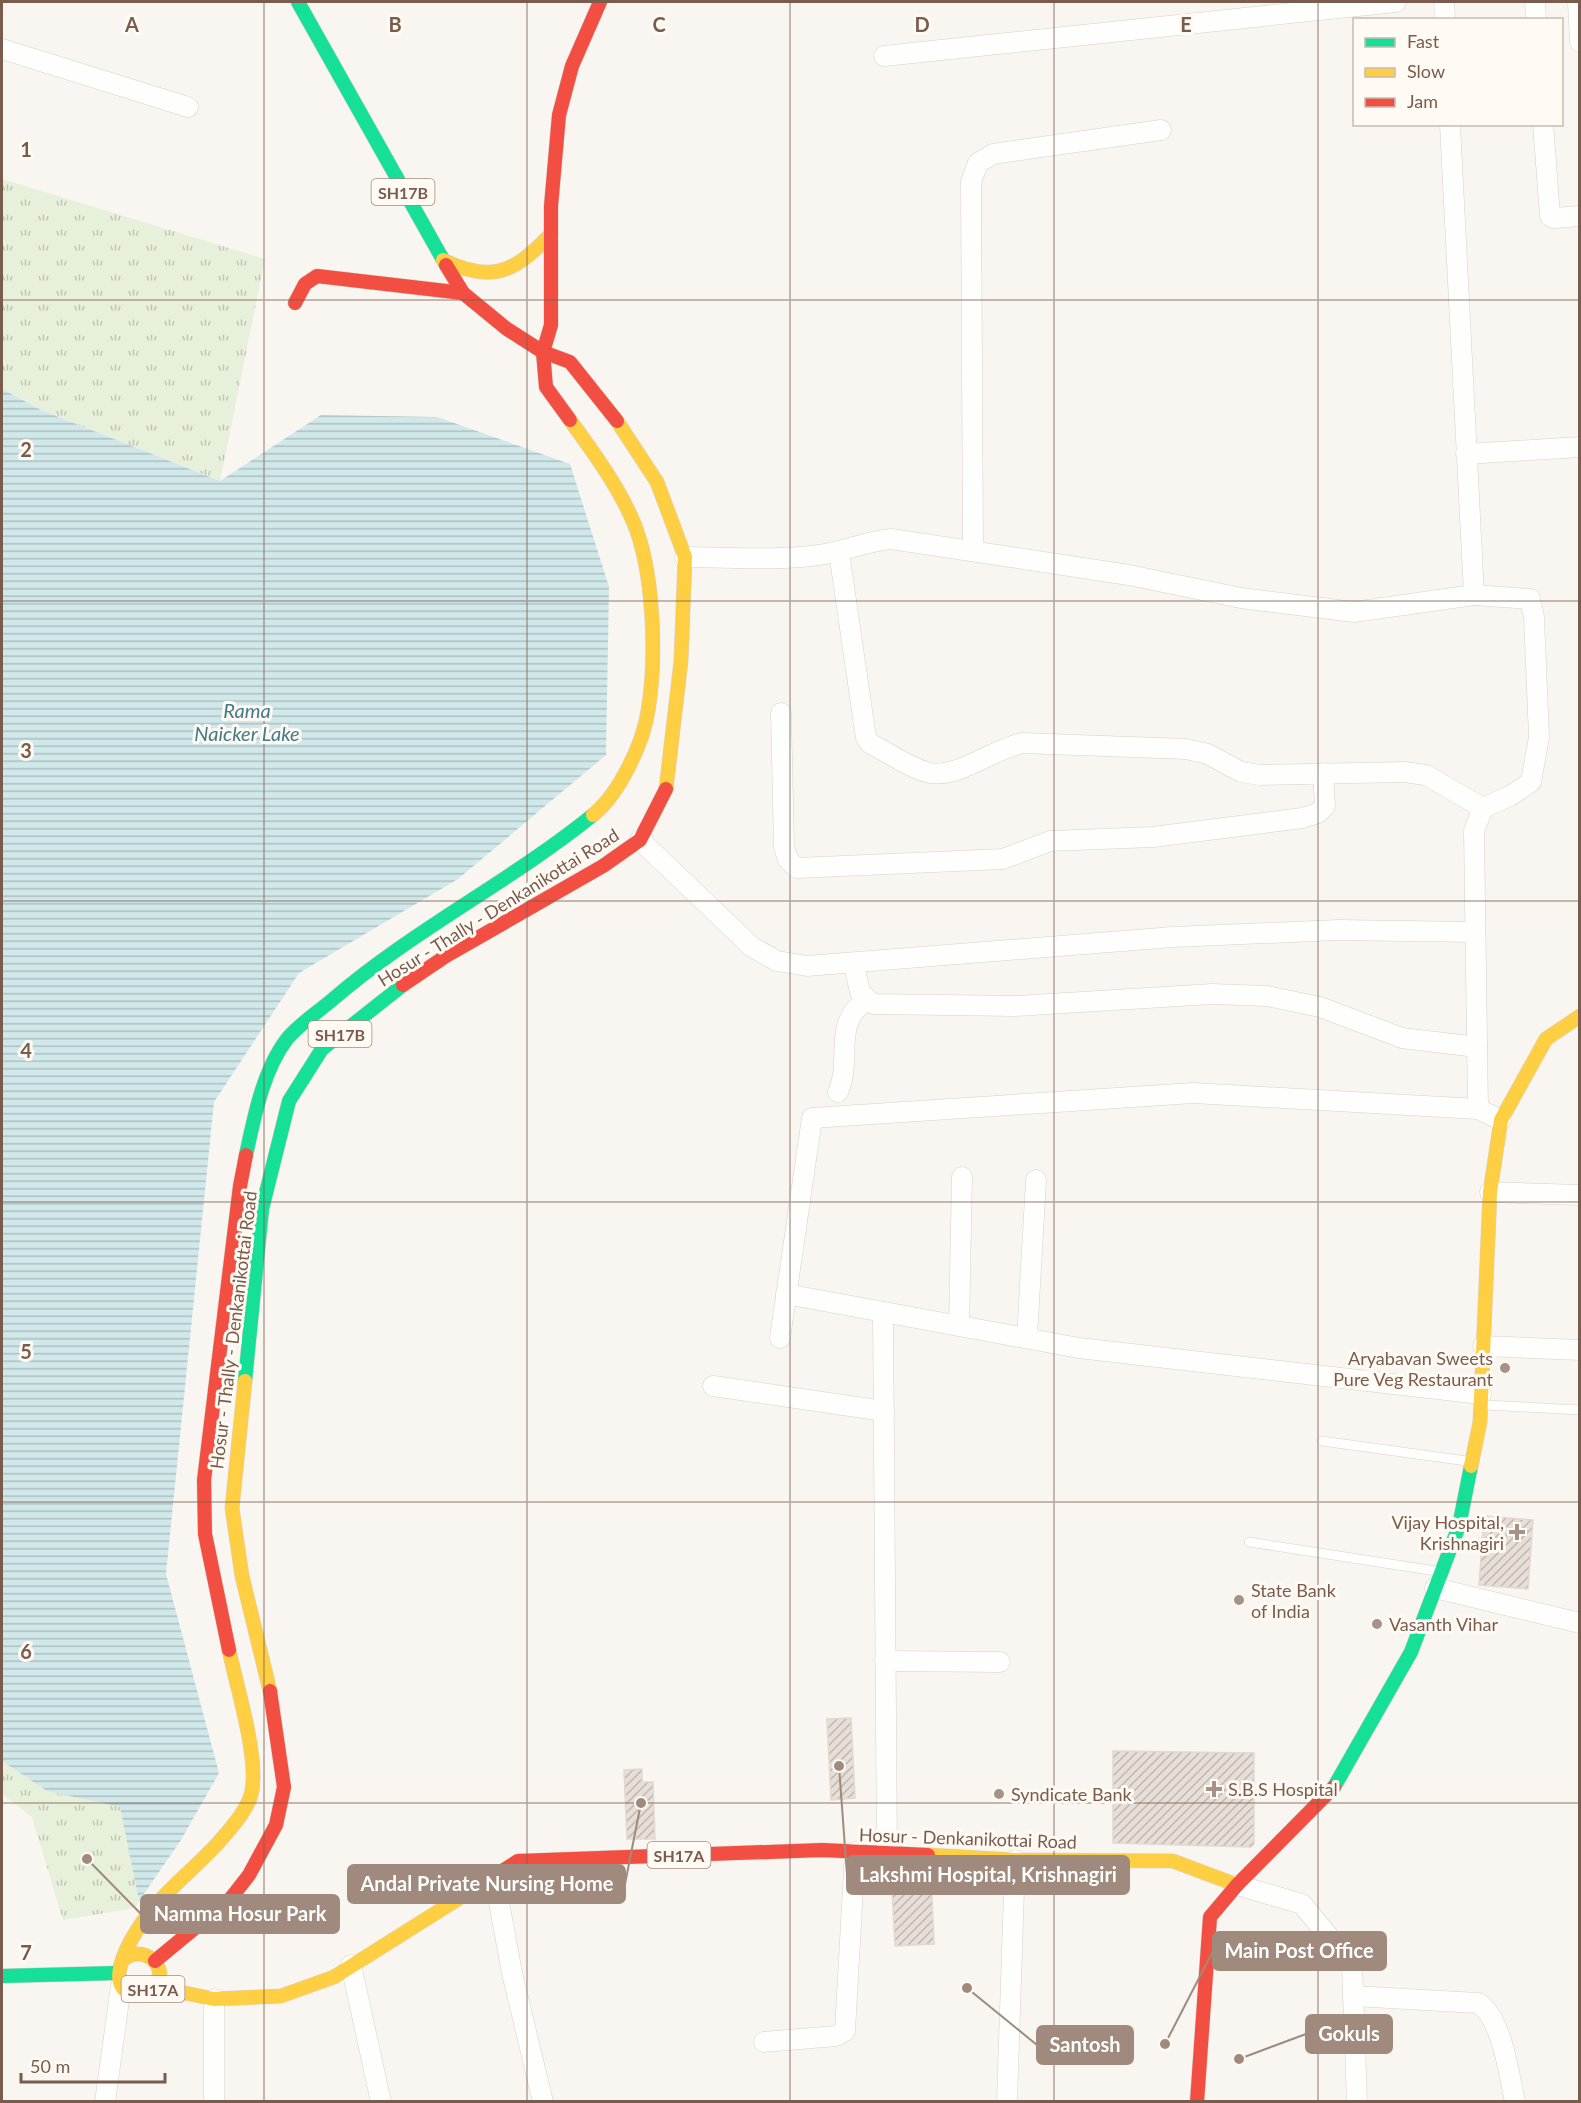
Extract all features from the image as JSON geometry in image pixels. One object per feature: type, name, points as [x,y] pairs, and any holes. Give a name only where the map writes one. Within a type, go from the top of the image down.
[{"type":"main road","name":"Hosur - Thally - Denkanikottai Road","points":[[155,1961],[231,1898],[263,1852],[276,1825],[284,1787],[269,1687],[242,1576],[232,1508],[262,1209],[289,1101],[322,1049],[382,999],[446,956],[603,866],[640,840],[666,791],[681,661],[685,557],[657,482],[620,424],[570,362],[543,352],[507,329],[463,293],[298,2]]},
{"type":"main road","points":[[543,352],[551,325],[551,234],[559,115],[572,66],[600,2]]},
{"type":"main road","points":[[443,260],[466,273],[498,272],[523,261],[551,234]]},
{"type":"main road","points":[[295,303],[305,284],[317,276],[463,293]]},
{"type":"main road","name":"Hosur - Thally - Denkanikottai Road","points":[[121,1973],[143,1919],[232,1825],[250,1798],[254,1769],[205,1534],[204,1480],[240,1186],[259,1095],[287,1039],[368,969],[479,893],[546,853],[597,812],[627,770],[637,749],[648,712],[652,655],[648,574],[634,523],[620,493],[546,387],[543,352]]},
{"type":"main road","points":[[1197,2102],[1210,1917],[1237,1885],[1336,1785],[1411,1653],[1459,1526],[1480,1422],[1490,1192],[1501,1120],[1546,1039],[1580,1016]]},
{"type":"main road","name":"Hosur - Denkanikottai Road","points":[[155,1961],[143,1954],[129,1955],[121,1973],[126,1991],[138,1996],[151,1992],[156,1987],[214,1999],[281,1996],[334,1977],[518,1861],[822,1850],[1016,1860],[1173,1861],[1237,1885]]},
{"type":"main road","name":"SH17A","points":[[155,1961],[160,1974],[156,1987]]},
{"type":"main road","name":"Hosur - Denkanikottai Road","points":[[2,1976],[121,1973]]},
{"type":"street","points":[[884,56],[1396,2]]},
{"type":"street","points":[[1444,2],[1445,18]]},
{"type":"street","points":[[1535,2],[1536,18]]},
{"type":"street","points":[[1578,2],[1580,42]]},
{"type":"street","points":[[2,50],[189,107]]},
{"type":"street","points":[[1450,126],[1474,595]]},
{"type":"street","points":[[1543,126],[1550,216],[1554,218],[1580,216]]},
{"type":"street","points":[[973,551],[971,182],[978,163],[993,154],[1161,130]]},
{"type":"street","points":[[1466,454],[1580,447]]},
{"type":"street","points":[[685,557],[817,556],[839,552],[870,540],[891,539],[1129,575],[1241,598],[1354,612],[1474,595],[1530,598],[1534,617],[1539,737],[1531,782],[1510,796],[1483,808],[1474,831],[1478,1108]]},
{"type":"street","points":[[839,552],[866,738],[871,744],[928,772],[951,771],[1006,747],[1022,743],[1166,746],[1208,754],[1241,772],[1251,774],[1404,772],[1426,775],[1483,808]]},
{"type":"street","points":[[781,713],[784,847],[788,860],[797,868],[1004,859],[1050,841],[1153,837],[1302,818],[1318,813],[1325,806],[1323,773]]},
{"type":"street","points":[[640,840],[752,947],[777,961],[807,966],[1173,937],[1338,930],[1474,932]]},
{"type":"street","points":[[854,964],[860,992],[866,1000],[873,1004],[1015,1006],[1212,994],[1267,996],[1310,1004],[1402,1038],[1477,1047]]},
{"type":"street","points":[[838,1092],[846,1027],[854,1009],[866,1000]]},
{"type":"street","points":[[780,1338],[812,1118],[1193,1093],[1478,1108],[1501,1120]]},
{"type":"street","points":[[959,1326],[962,1177]]},
{"type":"street","points":[[1027,1338],[1036,1180]]},
{"type":"street","points":[[1490,1192],[1580,1195]]},
{"type":"street","points":[[786,1294],[1121,1354],[1481,1399]]},
{"type":"street","points":[[883,1312],[887,1853]]},
{"type":"street","points":[[1483,1346],[1580,1350]]},
{"type":"street","points":[[713,1386],[884,1412]]},
{"type":"street","points":[[1438,1580],[1580,1623]]},
{"type":"street","points":[[885,1661],[1000,1662]]},
{"type":"street","points":[[764,2042],[836,2036],[845,2031],[855,1852]]},
{"type":"street","points":[[1007,2102],[1016,1860]]},
{"type":"street","points":[[494,1875],[512,1973],[543,2102]]},
{"type":"street","points":[[1237,1885],[1302,1904],[1352,1965],[1356,2102]]},
{"type":"street","points":[[351,1965],[381,2102]]},
{"type":"street","points":[[105,2102],[121,1973]]},
{"type":"street","points":[[1353,1996],[1478,2003],[1486,2007],[1494,2019],[1515,2102]]},
{"type":"street","points":[[214,1999],[214,2102]]},
{"type":"lane","points":[[1481,1399],[1580,1410]]},
{"type":"lane","points":[[1322,1441],[1472,1462]]},
{"type":"lane","points":[[1249,1542],[1438,1580]]},
{"type":"green space","points":[[2,179],[265,259],[220,481],[41,410],[2,389]]},
{"type":"green space","points":[[2,1761],[47,1791],[120,1807],[139,1901],[135,1908],[63,1920],[32,1817],[2,1794]]},
{"type":"water","name":"Rama Naicker Lake","points":[[2,389],[41,410],[220,481],[321,415],[437,417],[570,464],[609,587],[606,755],[458,879],[299,973],[214,1102],[166,1574],[219,1773],[181,1840],[139,1901],[120,1807],[47,1791],[2,1761]]},
{"type":"building","points":[[1484,1516],[1533,1520],[1528,1589],[1479,1585]]},
{"type":"building","points":[[851,1718],[855,1798],[831,1800],[827,1719]]},
{"type":"building","points":[[1113,1751],[1254,1753],[1254,1844],[1251,1847],[1113,1843]]},
{"type":"building","points":[[642,1769],[642,1782],[653,1782],[655,1839],[627,1839],[624,1770]]},
{"type":"building","points":[[891,1871],[931,1873],[934,1944],[895,1946]]},
{"type":"traffic: fast","points":[[298,2],[446,265]]},
{"type":"traffic: fast","points":[[246,1155],[256,1110],[272,1065],[287,1039],[297,1029],[395,951],[529,862],[593,815]]},
{"type":"traffic: fast","points":[[245,1381],[262,1209],[289,1101],[322,1049],[403,985]]},
{"type":"traffic: fast","points":[[1334,1787],[1411,1652],[1459,1526],[1471,1466]]},
{"type":"traffic: fast","points":[[2,1976],[117,1973]]},
{"type":"traffic: slow","points":[[443,260],[475,271],[502,270],[526,257],[551,234]]},
{"type":"traffic: slow","points":[[570,420],[612,481],[633,521],[645,564],[652,614],[651,690],[641,738],[621,782],[603,806],[593,815]]},
{"type":"traffic: slow","points":[[617,421],[657,482],[685,557],[681,661],[666,789]]},
{"type":"traffic: slow","points":[[1471,1466],[1480,1422],[1490,1192],[1501,1120],[1546,1039],[1580,1016]]},
{"type":"traffic: slow","points":[[245,1381],[232,1508],[242,1576],[270,1691]]},
{"type":"traffic: slow","points":[[123,1960],[134,1954],[150,1958],[160,1973],[156,1986],[138,1995],[125,1990],[120,1982],[120,1969],[124,1956],[131,1941],[154,1907],[228,1832],[250,1798],[253,1766],[229,1650]]},
{"type":"traffic: slow","points":[[928,1855],[1015,1860],[1173,1861],[1237,1885]]},
{"type":"traffic: slow","points":[[156,1987],[214,1999],[281,1996],[334,1977],[504,1870]]},
{"type":"traffic: jam","points":[[543,352],[551,325],[551,206],[559,115],[572,66],[600,2]]},
{"type":"traffic: jam","points":[[446,265],[463,293],[507,329],[543,352],[570,362],[617,421]]},
{"type":"traffic: jam","points":[[295,303],[305,284],[317,276],[463,293]]},
{"type":"traffic: jam","points":[[543,352],[546,387],[570,420]]},
{"type":"traffic: jam","points":[[403,985],[446,956],[603,866],[640,840],[666,789]]},
{"type":"traffic: jam","points":[[229,1650],[205,1534],[204,1480],[240,1186],[246,1155]]},
{"type":"traffic: jam","points":[[155,1961],[231,1898],[249,1875],[276,1825],[284,1787],[270,1691]]},
{"type":"traffic: jam","points":[[1197,2102],[1210,1917],[1237,1885],[1334,1787]]},
{"type":"traffic: jam","points":[[504,1870],[518,1861],[822,1850],[928,1855]]},
{"type":"place","name":"Aryabavan Sweets Pure Veg Restaurant","points":[[1505,1368]]},
{"type":"place","name":"Vijay Hospital, Krishnagiri","points":[[1517,1532]]},
{"type":"place","name":"State Bank of India","points":[[1239,1600]]},
{"type":"place","name":"Vasanth Vihar","points":[[1377,1624]]},
{"type":"place","name":"Lakshmi Hospital, Krishnagiri","points":[[839,1766]]},
{"type":"place","name":"S.B.S Hospital","points":[[1214,1789]]},
{"type":"place","name":"Syndicate Bank","points":[[999,1794]]},
{"type":"place","name":"Andal Private Nursing Home","points":[[641,1803]]},
{"type":"place","name":"Namma Hosur Park","points":[[87,1859]]},
{"type":"place","name":"Santosh","points":[[967,1988]]},
{"type":"place","name":"Main Post Office","points":[[1165,2044]]},
{"type":"place","name":"Gokuls","points":[[1239,2059]]}]
